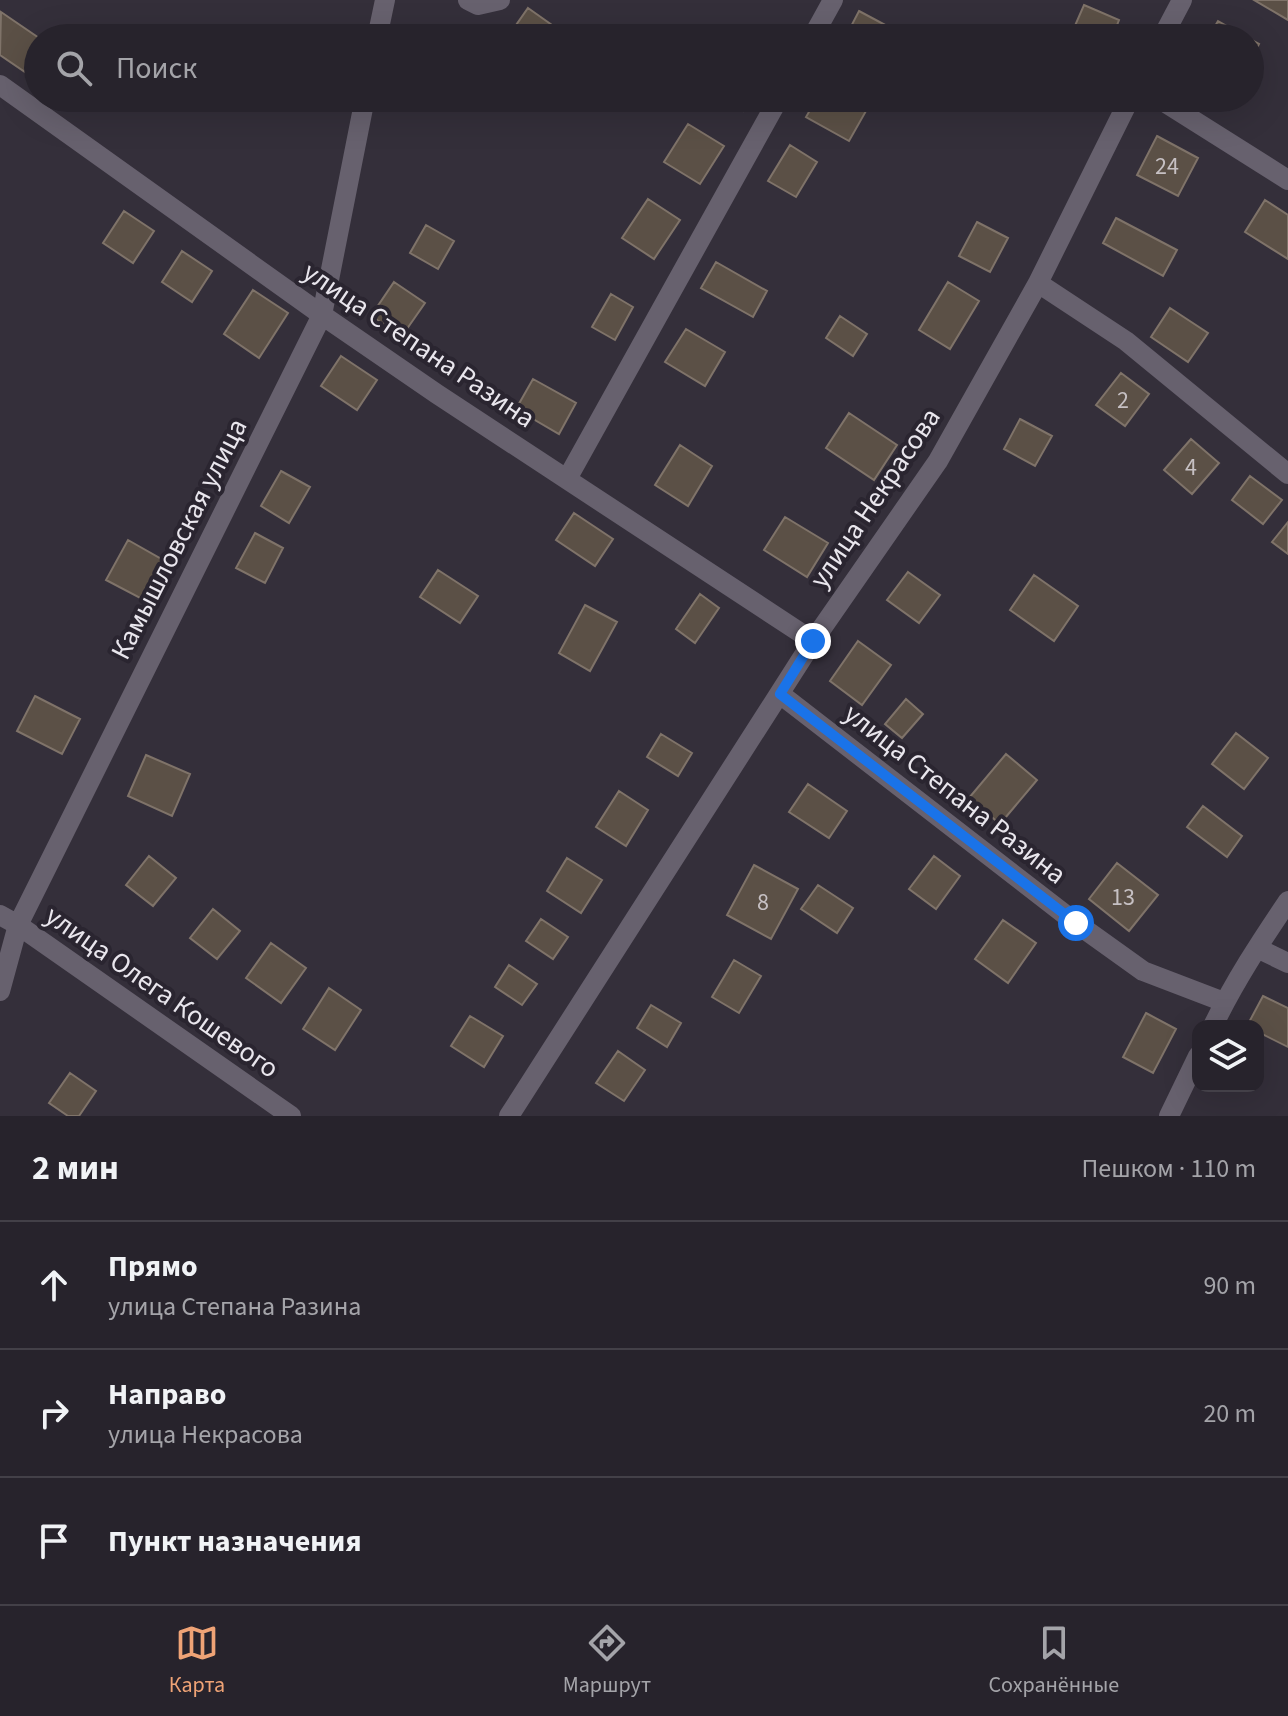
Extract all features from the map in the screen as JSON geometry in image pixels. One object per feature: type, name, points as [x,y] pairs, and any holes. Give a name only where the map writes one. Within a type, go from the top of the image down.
[{"type":"street","points":[[380,24],[385,0]]},
{"type":"street","points":[[468,0],[478,5],[500,0]]},
{"type":"street","points":[[820,24],[833,0]]},
{"type":"street","points":[[1169,24],[1182,0]]},
{"type":"street","name":"улица Степана Разина","points":[[0,85],[24,102]]},
{"type":"street","name":"улица Степана Разина","points":[[38,112],[424,385],[813,641]]},
{"type":"street","name":"Камышловская улица","points":[[0,991],[9,920],[322,315],[362,112]]},
{"type":"street","points":[[567,479],[771,112]]},
{"type":"street","name":"улица Некрасова","points":[[509,1116],[813,641],[938,461],[1038,283],[1123,112]]},
{"type":"street","points":[[1180,112],[1288,180]]},
{"type":"street","points":[[1038,283],[1126,341],[1288,474]]},
{"type":"street","name":"улица Степана Разина","points":[[780,694],[1076,923],[1143,971],[1224,1002]]},
{"type":"street","points":[[1216,1020],[1288,901]]},
{"type":"street","name":"улица Олега Кошевого","points":[[9,920],[291,1116]]},
{"type":"street","points":[[1257,948],[1288,963]]},
{"type":"street","points":[[1169,1116],[1192,1068]]},
{"type":"building","points":[[1254,0],[1288,0],[1288,20]]},
{"type":"building","points":[[1084,5],[1119,20],[1117,24],[1076,24]]},
{"type":"building","points":[[528,8],[551,24],[517,24]]},
{"type":"building","points":[[859,11],[883,24],[852,24]]},
{"type":"building","points":[[1,12],[24,28],[24,71],[0,55]]},
{"type":"building","points":[[809,112],[865,112],[849,141],[806,117]]},
{"type":"building","points":[[688,124],[724,146],[700,184],[664,162]]},
{"type":"building","points":[[1157,136],[1198,158],[1178,196],[1137,175]]},
{"type":"building","points":[[790,145],[817,162],[796,197],[768,181]]},
{"type":"building","points":[[648,199],[680,220],[654,259],[622,238]]},
{"type":"building","points":[[1265,200],[1288,215],[1288,259],[1245,232]]},
{"type":"building","points":[[124,211],[154,231],[133,263],[103,243]]},
{"type":"building","points":[[1116,218],[1177,250],[1163,276],[1103,243]]},
{"type":"building","points":[[977,222],[1008,238],[990,272],[959,256]]},
{"type":"building","points":[[426,225],[454,241],[438,269],[410,253]]},
{"type":"building","points":[[182,251],[212,271],[192,302],[162,282]]},
{"type":"building","points":[[716,262],[767,291],[753,317],[701,288]]},
{"type":"building","points":[[394,282],[425,303],[402,336],[371,316]]},
{"type":"building","points":[[948,282],[979,301],[950,349],[919,330]]},
{"type":"building","points":[[253,290],[288,313],[259,358],[224,334]]},
{"type":"building","points":[[611,294],[633,307],[615,340],[592,327]]},
{"type":"building","points":[[1170,308],[1208,333],[1188,362],[1151,337]]},
{"type":"building","points":[[840,316],[867,334],[853,356],[826,338]]},
{"type":"building","points":[[686,329],[725,352],[705,386],[665,362]]},
{"type":"building","points":[[341,356],[377,380],[357,410],[321,386]]},
{"type":"building","points":[[1121,373],[1149,394],[1125,426],[1096,405]]},
{"type":"building","points":[[533,379],[576,403],[559,434],[516,409]]},
{"type":"building","points":[[849,413],[897,445],[874,480],[826,448]]},
{"type":"building","points":[[1020,419],[1052,436],[1035,466],[1004,449]]},
{"type":"building","points":[[1191,439],[1219,463],[1192,494],[1164,470]]},
{"type":"building","points":[[680,445],[712,466],[688,506],[655,485]]},
{"type":"building","points":[[281,471],[310,487],[289,523],[261,506]]},
{"type":"building","points":[[1250,476],[1282,500],[1263,524],[1232,500]]},
{"type":"building","points":[[574,513],[613,539],[595,566],[556,540]]},
{"type":"building","points":[[785,517],[828,543],[807,577],[764,550]]},
{"type":"building","points":[[1288,522],[1288,554],[1272,542]]},
{"type":"building","points":[[255,533],[283,548],[265,583],[236,568]]},
{"type":"building","points":[[128,540],[163,560],[142,599],[106,580]]},
{"type":"building","points":[[438,570],[478,596],[460,623],[420,597]]},
{"type":"building","points":[[908,572],[940,595],[919,623],[887,600]]},
{"type":"building","points":[[1034,575],[1078,606],[1054,641],[1010,610]]},
{"type":"building","points":[[700,594],[719,608],[695,643],[676,629]]},
{"type":"building","points":[[585,605],[617,622],[590,671],[559,653]]},
{"type":"building","points":[[858,641],[891,665],[862,705],[830,681]]},
{"type":"building","points":[[35,696],[80,719],[62,754],[17,731]]},
{"type":"building","points":[[906,699],[923,714],[902,738],[885,724]]},
{"type":"building","points":[[1236,733],[1268,758],[1244,789],[1212,764]]},
{"type":"building","points":[[661,734],[692,753],[678,776],[647,757]]},
{"type":"building","points":[[1006,754],[1037,780],[1000,824],[969,798]]},
{"type":"building","points":[[146,755],[190,774],[172,816],[128,796]]},
{"type":"building","points":[[808,784],[847,811],[829,838],[789,812]]},
{"type":"building","points":[[619,791],[648,810],[626,846],[596,827]]},
{"type":"building","points":[[1203,806],[1242,836],[1227,857],[1187,827]]},
{"type":"building","points":[[149,856],[176,878],[153,906],[126,885]]},
{"type":"building","points":[[934,856],[960,876],[936,909],[909,889]]},
{"type":"building","points":[[567,858],[602,880],[581,913],[547,891]]},
{"type":"building","points":[[1117,863],[1158,895],[1129,931],[1089,899]]},
{"type":"building","points":[[754,865],[798,889],[771,939],[727,915]]},
{"type":"building","points":[[818,885],[853,908],[837,933],[801,909]]},
{"type":"building","points":[[213,909],[240,931],[217,959],[190,938]]},
{"type":"building","points":[[541,919],[568,937],[553,959],[526,941]]},
{"type":"building","points":[[1003,920],[1036,943],[1008,983],[975,959]]},
{"type":"building","points":[[271,943],[306,968],[281,1003],[246,978]]},
{"type":"building","points":[[734,960],[761,976],[739,1013],[712,997]]},
{"type":"building","points":[[509,965],[537,984],[522,1005],[495,987]]},
{"type":"building","points":[[329,988],[361,1010],[335,1050],[303,1029]]},
{"type":"building","points":[[1263,996],[1288,1008],[1288,1047],[1264,1035],[1264,1020],[1250,1020]]},
{"type":"building","points":[[651,1005],[681,1023],[667,1047],[637,1028]]},
{"type":"building","points":[[1146,1013],[1176,1029],[1153,1073],[1123,1057]]},
{"type":"building","points":[[470,1016],[503,1036],[484,1067],[451,1046]]},
{"type":"building","points":[[618,1051],[645,1070],[624,1101],[596,1083]]},
{"type":"building","points":[[70,1073],[96,1091],[79,1116],[68,1116],[49,1103]]},
{"type":"route","points":[[813,641],[780,694],[1076,923]]}]
